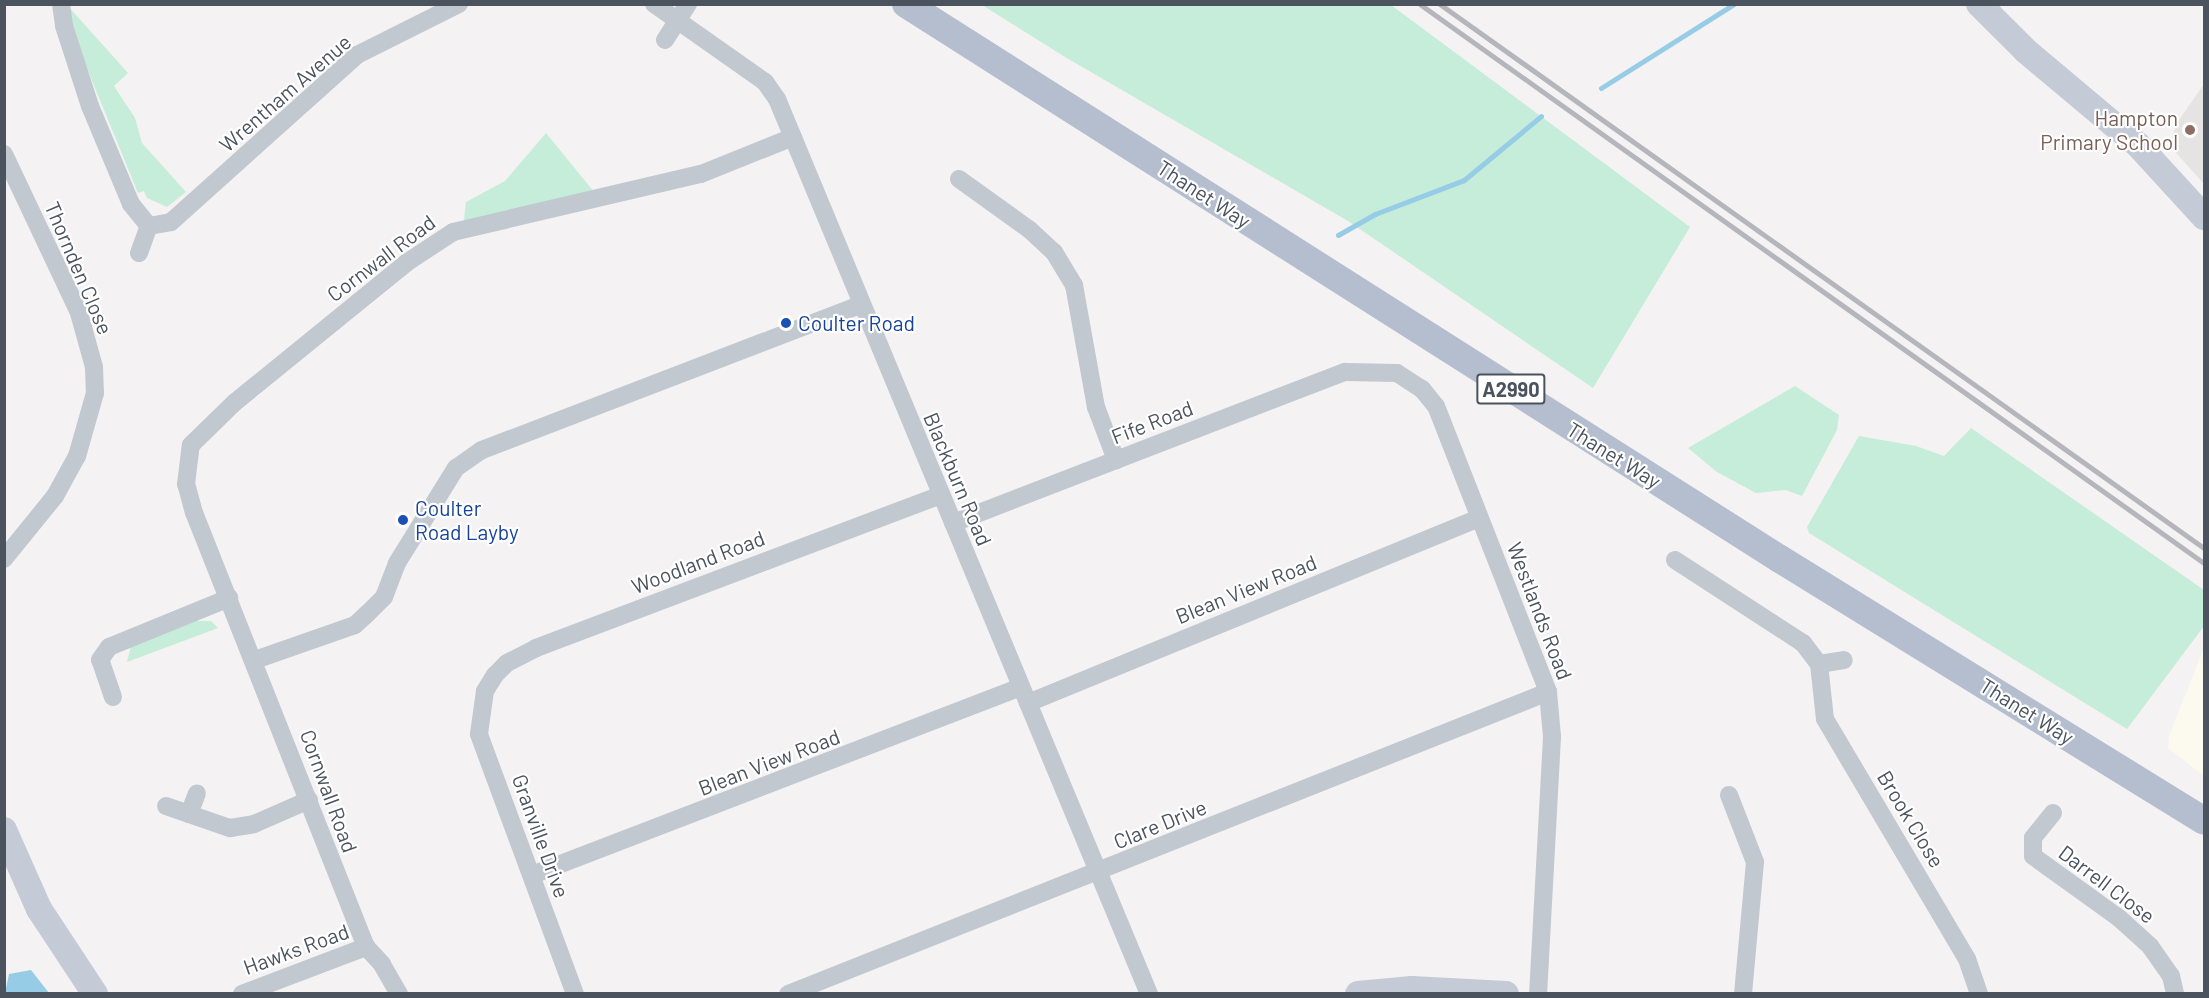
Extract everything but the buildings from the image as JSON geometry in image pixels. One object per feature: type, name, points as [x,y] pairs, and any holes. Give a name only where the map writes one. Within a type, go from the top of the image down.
[{"type":"main road","name":"Thanet Way","points":[[906,4],[1780,559],[2205,821]]},
{"type":"street","points":[[61,4],[64,26],[90,106],[131,204],[149,226],[139,253]]},
{"type":"street","name":"Wrentham Avenue","points":[[149,226],[171,222],[357,55],[459,4]]},
{"type":"street","name":"Blackburn Road","points":[[654,4],[765,82],[777,99],[1149,993]]},
{"type":"street","points":[[665,40],[688,4]]},
{"type":"street","points":[[1979,4],[2026,51],[2138,145],[2205,217]]},
{"type":"street","name":"Cornwall Road","points":[[399,993],[382,964],[366,947],[255,660],[194,513],[185,469],[195,438],[234,403],[405,263],[453,232],[701,174],[793,137]]},
{"type":"street","name":"Thornden Close","points":[[4,154],[79,313],[94,367],[95,393],[77,456],[55,496],[4,559]]},
{"type":"street","points":[[965,192],[1030,230],[1054,252],[1074,285],[1096,407],[1116,460]]},
{"type":"street","points":[[255,660],[355,625],[367,615],[384,597],[397,562],[456,468],[482,450],[861,305]]},
{"type":"street","name":"Fife Road","points":[[953,523],[1344,372],[1369,370]]},
{"type":"street","name":"Westlands Road","points":[[1369,370],[1397,373],[1422,389],[1436,406],[1548,692],[1552,737],[1538,993]]},
{"type":"street","name":"Woodland Road","points":[[485,691],[507,663],[536,648],[940,495]]},
{"type":"street","name":"Blean View Road","points":[[532,875],[1024,695],[1480,518]]},
{"type":"street","points":[[1676,557],[1803,643],[1819,664],[1844,660]]},
{"type":"street","points":[[113,697],[100,660],[109,647],[229,598]]},
{"type":"street","name":"Brook Close","points":[[1819,664],[1825,719],[1967,960],[1979,993]]},
{"type":"street","name":"Granville Drive","points":[[485,691],[479,734],[575,993]]},
{"type":"street","name":"Clare Drive","points":[[788,993],[1098,873],[1548,692]]},
{"type":"street","points":[[189,814],[197,794]]},
{"type":"street","points":[[1729,795],[1747,820],[1755,862],[1743,993]]},
{"type":"street","points":[[166,806],[230,828],[254,824],[309,800]]},
{"type":"street","name":"Darrell Close","points":[[2053,813],[2033,838],[2033,856],[2119,918],[2150,946],[2171,976],[2175,993]]},
{"type":"street","points":[[4,830],[39,909],[95,993]]},
{"type":"street","name":"Hawks Road","points":[[242,993],[366,947]]},
{"type":"street","points":[[1358,993],[1412,989],[1506,993]]},
{"type":"shaded area","name":"Hampton Primary School","points":[[2204,84],[2204,184],[2169,145],[2177,123]]},
{"type":"shaded area","points":[[2204,648],[2204,776],[2168,748],[2169,736]]},
{"type":"green space","points":[[67,5],[128,73],[114,86],[135,118],[142,143],[186,192],[167,207],[147,198],[144,191],[138,193],[68,22]]},
{"type":"green space","points":[[982,5],[1391,5],[1690,227],[1593,388],[1348,221],[1065,57]]},
{"type":"green space","points":[[546,133],[599,198],[463,229],[466,202],[505,181]]},
{"type":"green space","points":[[1795,386],[1839,415],[1837,430],[1802,496],[1786,490],[1756,493],[1717,472],[1688,448]]},
{"type":"green space","points":[[1971,428],[2204,590],[2204,626],[2127,729],[1809,533],[1807,527],[1859,436],[1916,446],[1944,456]]},
{"type":"green space","points":[[194,621],[211,621],[218,628],[127,662],[131,646]]},
{"type":"water","points":[[31,970],[49,993],[5,993],[9,974]]},
{"type":"waterway","points":[[1601,88],[1734,4]]},
{"type":"waterway","points":[[1338,235],[1375,214],[1464,180],[1541,116]]},
{"type":"railway","points":[[1420,4],[2204,563]]},
{"type":"railway","points":[[1440,4],[2204,548]]},
{"type":"place","name":"Hampton Primary School","points":[[2190,130]]},
{"type":"place","name":"Coulter Road","points":[[786,323]]},
{"type":"place","name":"Coulter Road Layby","points":[[403,520]]}]
